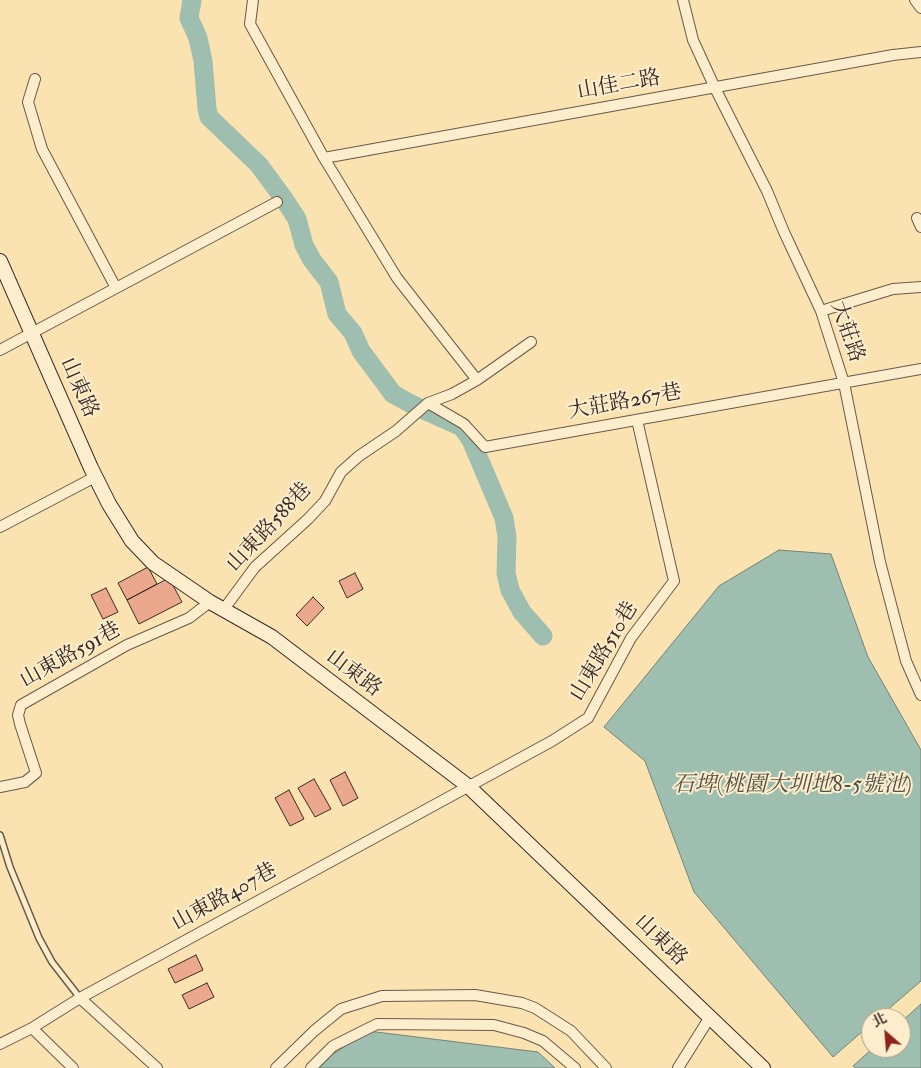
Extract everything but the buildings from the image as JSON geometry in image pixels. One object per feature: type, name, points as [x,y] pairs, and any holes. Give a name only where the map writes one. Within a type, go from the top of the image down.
[{"type":"street","points":[[253,0],[250,24],[324,158],[397,278],[477,380]]},
{"type":"street","name":"大莊路","points":[[683,0],[693,40],[767,191],[821,311],[844,383],[880,562],[906,661],[921,695]]},
{"type":"street","points":[[915,0],[921,8]]},
{"type":"street","name":"山佳二路","points":[[324,158],[893,55],[921,52]]},
{"type":"street","points":[[34,79],[28,102],[42,149],[116,288]]},
{"type":"street","points":[[0,350],[277,202]]},
{"type":"street","name":"山東路","points":[[0,261],[95,477],[132,542],[153,562],[210,602],[272,637],[468,786],[763,1068]]},
{"type":"street","points":[[821,311],[893,289],[921,287]]},
{"type":"street","name":"山東路588巷","points":[[224,610],[255,568],[325,501],[340,472],[359,456],[396,431],[428,403],[452,394],[477,380],[531,342]]},
{"type":"street","name":"大莊路267巷","points":[[428,403],[464,424],[485,447],[921,369]]},
{"type":"street","name":"山東路510巷","points":[[468,786],[552,742],[588,718],[631,638],[674,581],[637,420]]},
{"type":"street","points":[[0,527],[95,477]]},
{"type":"street","name":"山東路591巷","points":[[0,787],[26,782],[36,773],[18,715],[21,705],[127,646],[189,618],[210,602]]},
{"type":"street","name":"山東路407巷","points":[[0,1044],[32,1028],[80,998],[468,786]]},
{"type":"street","points":[[276,1068],[314,1031],[341,1009],[382,996],[475,995],[522,1003],[535,1008],[571,1032],[606,1068]]},
{"type":"street","points":[[80,998],[157,1068]]},
{"type":"street","points":[[678,1068],[710,1017]]},
{"type":"street","points":[[311,1068],[332,1046],[377,1024],[494,1025],[524,1032],[542,1041],[575,1068]]},
{"type":"street","points":[[32,1028],[73,1068]]},
{"type":"lane","points":[[0,835],[10,866],[39,938],[52,962],[80,998]]},
{"type":"water","name":"石埤(桃園大圳地8-5號池)","points":[[779,550],[831,554],[868,657],[921,750],[921,981],[890,1008],[861,1008],[861,1033],[833,1057],[694,892],[645,761],[604,727],[719,586]]},
{"type":"water","points":[[921,1004],[921,1068],[856,1068],[853,1066],[862,1058],[911,1058],[911,1013]]},
{"type":"water","points":[[368,1031],[538,1052],[555,1068],[312,1068]]},
{"type":"waterway","points":[[192,0],[189,18],[198,38],[203,61],[209,117],[259,165],[284,199],[297,219],[304,245],[312,260],[329,282],[337,314],[353,333],[361,351],[393,394],[462,427],[471,440],[504,518],[507,537],[506,573],[510,590],[522,612],[543,636]]}]
